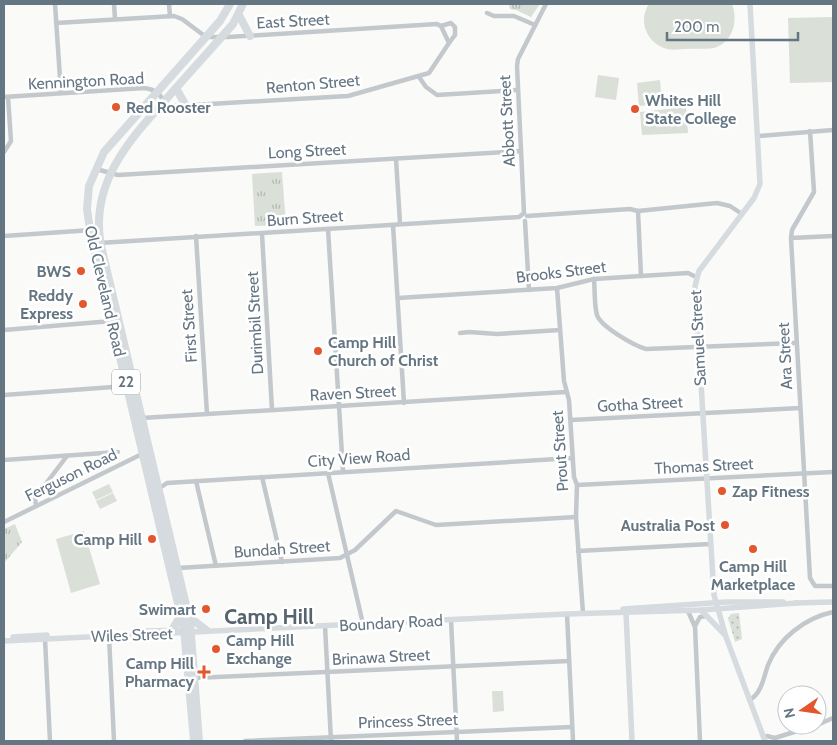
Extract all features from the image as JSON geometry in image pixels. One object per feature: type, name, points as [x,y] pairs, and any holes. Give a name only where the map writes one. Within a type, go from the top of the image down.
[{"type":"highway","name":"Old Cleveland Road","points":[[199,741],[194,678],[178,568],[158,488],[127,386],[96,243],[90,230],[88,198],[95,169],[104,152],[220,21],[230,4]]},
{"type":"highway","name":"Old Cleveland Road","points":[[96,243],[102,197],[126,144],[222,37],[239,15],[244,4]]},
{"type":"highway","points":[[239,15],[250,36]]},
{"type":"highway","points":[[176,88],[186,106]]},
{"type":"highway","name":"Old Cleveland Road","points":[[114,320],[142,418],[153,496],[185,616]]},
{"type":"highway","points":[[172,630],[185,616],[206,630]]},
{"type":"highway","name":"Old Cleveland Road","points":[[187,631],[194,741]]},
{"type":"main road","name":"Samuel Street","points":[[726,637],[716,603],[710,544],[698,347],[696,277],[754,198],[760,184],[750,4]]},
{"type":"main road","name":"Boundary Road","points":[[187,631],[583,614],[716,603],[833,602]]},
{"type":"main road","name":"Boundary Road","points":[[591,613],[688,611],[797,603]]},
{"type":"main road","points":[[701,610],[726,637],[767,740]]},
{"type":"main road","points":[[626,613],[632,741]]},
{"type":"main road","name":"Wiles Street","points":[[4,639],[172,630],[187,631]]},
{"type":"main road","name":"Wiles Street","points":[[4,639],[45,639],[187,631]]},
{"type":"street","points":[[55,4],[61,93]]},
{"type":"street","points":[[114,4],[115,19]]},
{"type":"street","points":[[169,4],[170,16]]},
{"type":"street","name":"Abbott Street","points":[[529,290],[516,90],[518,59],[546,4]]},
{"type":"street","points":[[487,13],[494,16],[514,16],[535,25]]},
{"type":"street","points":[[56,24],[170,16],[182,19],[206,37]]},
{"type":"street","points":[[451,23],[455,27],[455,35],[449,42],[441,26],[451,23]]},
{"type":"street","name":"East Street","points":[[206,37],[437,24],[441,26]]},
{"type":"street","name":"Renton Street","points":[[164,101],[165,105],[169,106],[186,106],[348,96],[426,75],[432,70],[449,42]]},
{"type":"street","points":[[419,77],[426,87],[437,94],[516,90]]},
{"type":"street","name":"Kennington Road","points":[[6,97],[144,88],[156,92],[164,101]]},
{"type":"street","points":[[4,152],[11,141],[6,97]]},
{"type":"street","points":[[758,136],[833,130]]},
{"type":"street","name":"Ara Street","points":[[810,131],[814,192],[792,230],[791,238],[796,343],[809,561],[813,584],[833,586]]},
{"type":"street","name":"Long Street","points":[[95,169],[111,174],[521,151]]},
{"type":"street","points":[[396,159],[400,223]]},
{"type":"street","points":[[525,217],[630,209],[638,211],[717,203],[730,206],[742,214]]},
{"type":"street","points":[[638,211],[641,276]]},
{"type":"street","name":"Burn Street","points":[[96,243],[393,226],[400,223],[519,217],[521,221],[525,217]]},
{"type":"street","points":[[393,226],[404,403]]},
{"type":"street","points":[[4,236],[99,229]]},
{"type":"street","points":[[328,229],[343,471]]},
{"type":"street","name":"Durimbil Street","points":[[262,234],[272,410]]},
{"type":"street","name":"First Street","points":[[196,236],[207,414]]},
{"type":"street","points":[[791,238],[833,236]]},
{"type":"street","name":"Brooks Street","points":[[398,298],[558,288],[594,279],[688,273],[696,277]]},
{"type":"street","points":[[594,279],[597,314],[601,322],[638,347],[646,349],[796,343]]},
{"type":"street","name":"Prout Street","points":[[558,288],[560,330],[577,485],[576,517],[583,614]]},
{"type":"street","points":[[4,330],[114,320]]},
{"type":"street","points":[[460,334],[469,332],[497,334],[560,330]]},
{"type":"street","points":[[4,396],[127,386]]},
{"type":"street","name":"Raven Street","points":[[142,418],[566,392]]},
{"type":"street","name":"Gotha Street","points":[[571,420],[800,408]]},
{"type":"street","points":[[4,460],[118,452]]},
{"type":"street","name":"Ferguson Road","points":[[4,522],[146,452]]},
{"type":"street","points":[[36,506],[35,498],[67,456]]},
{"type":"street","name":"City View Road","points":[[158,488],[167,483],[573,458]]},
{"type":"street","name":"Thomas Street","points":[[577,485],[833,472]]},
{"type":"street","points":[[328,473],[363,624]]},
{"type":"street","points":[[262,477],[282,562]]},
{"type":"street","points":[[196,481],[216,566]]},
{"type":"street","points":[[153,496],[158,488]]},
{"type":"street","name":"Bundah Street","points":[[178,568],[340,558],[355,550],[396,511],[436,525],[576,517]]},
{"type":"street","points":[[578,551],[710,544]]},
{"type":"street","points":[[688,611],[695,627]]},
{"type":"street","points":[[751,699],[757,694],[773,656],[787,637],[808,622],[833,612]]},
{"type":"street","points":[[567,614],[573,741]]},
{"type":"street","points":[[700,741],[695,627],[697,620],[707,616]]},
{"type":"street","points":[[451,620],[457,741]]},
{"type":"street","points":[[325,626],[331,739]]},
{"type":"street","points":[[109,636],[114,741]]},
{"type":"street","points":[[45,639],[50,741]]},
{"type":"street","name":"Brinawa Street","points":[[194,678],[569,661]]},
{"type":"street","name":"Princess Street","points":[[245,741],[331,739],[572,727]]},
{"type":"street","points":[[767,740],[787,735]]},
{"type":"green space","points":[[509,4],[540,4],[531,17],[510,9]]},
{"type":"green space","points":[[649,4],[732,4],[735,16],[733,28],[723,44],[714,48],[666,49],[658,45],[648,35],[644,17]]},
{"type":"green space","points":[[832,17],[833,82],[790,83],[788,18]]},
{"type":"green space","points":[[598,75],[619,78],[616,100],[595,97]]},
{"type":"green space","points":[[660,80],[662,104],[639,106],[637,83]]},
{"type":"green space","points":[[686,107],[688,133],[642,135],[640,112]]},
{"type":"green space","points":[[282,172],[286,225],[255,226],[252,174]]},
{"type":"green space","points":[[109,484],[113,492],[96,500],[92,492]]},
{"type":"green space","points":[[113,493],[117,501],[100,509],[96,501]]},
{"type":"green space","points":[[15,524],[22,542],[4,563],[4,529]]},
{"type":"green space","points":[[84,531],[100,584],[71,593],[56,539]]},
{"type":"green space","points":[[739,613],[742,639],[735,642],[728,618],[731,614]]},
{"type":"green space","points":[[492,691],[503,691],[504,711],[493,712]]},
{"type":"place","name":"Red Rooster","points":[[116,107]]},
{"type":"place","name":"Whites Hill State College","points":[[635,109]]},
{"type":"place","name":"BWS","points":[[81,271]]},
{"type":"place","name":"Reddy Express","points":[[83,304]]},
{"type":"place","name":"Camp Hill Church of Christ","points":[[318,351]]},
{"type":"place","name":"Zap Fitness","points":[[722,491]]},
{"type":"place","name":"Australia Post","points":[[725,525]]},
{"type":"place","name":"Camp Hill","points":[[152,539]]},
{"type":"place","name":"Camp Hill Marketplace","points":[[753,549]]},
{"type":"place","name":"Swimart","points":[[206,609]]},
{"type":"place","name":"Camp Hill Exchange","points":[[216,649]]},
{"type":"place","name":"Camp Hill Pharmacy","points":[[204,672]]},
{"type":"district","name":"Camp Hill","points":[[269,616]]}]
